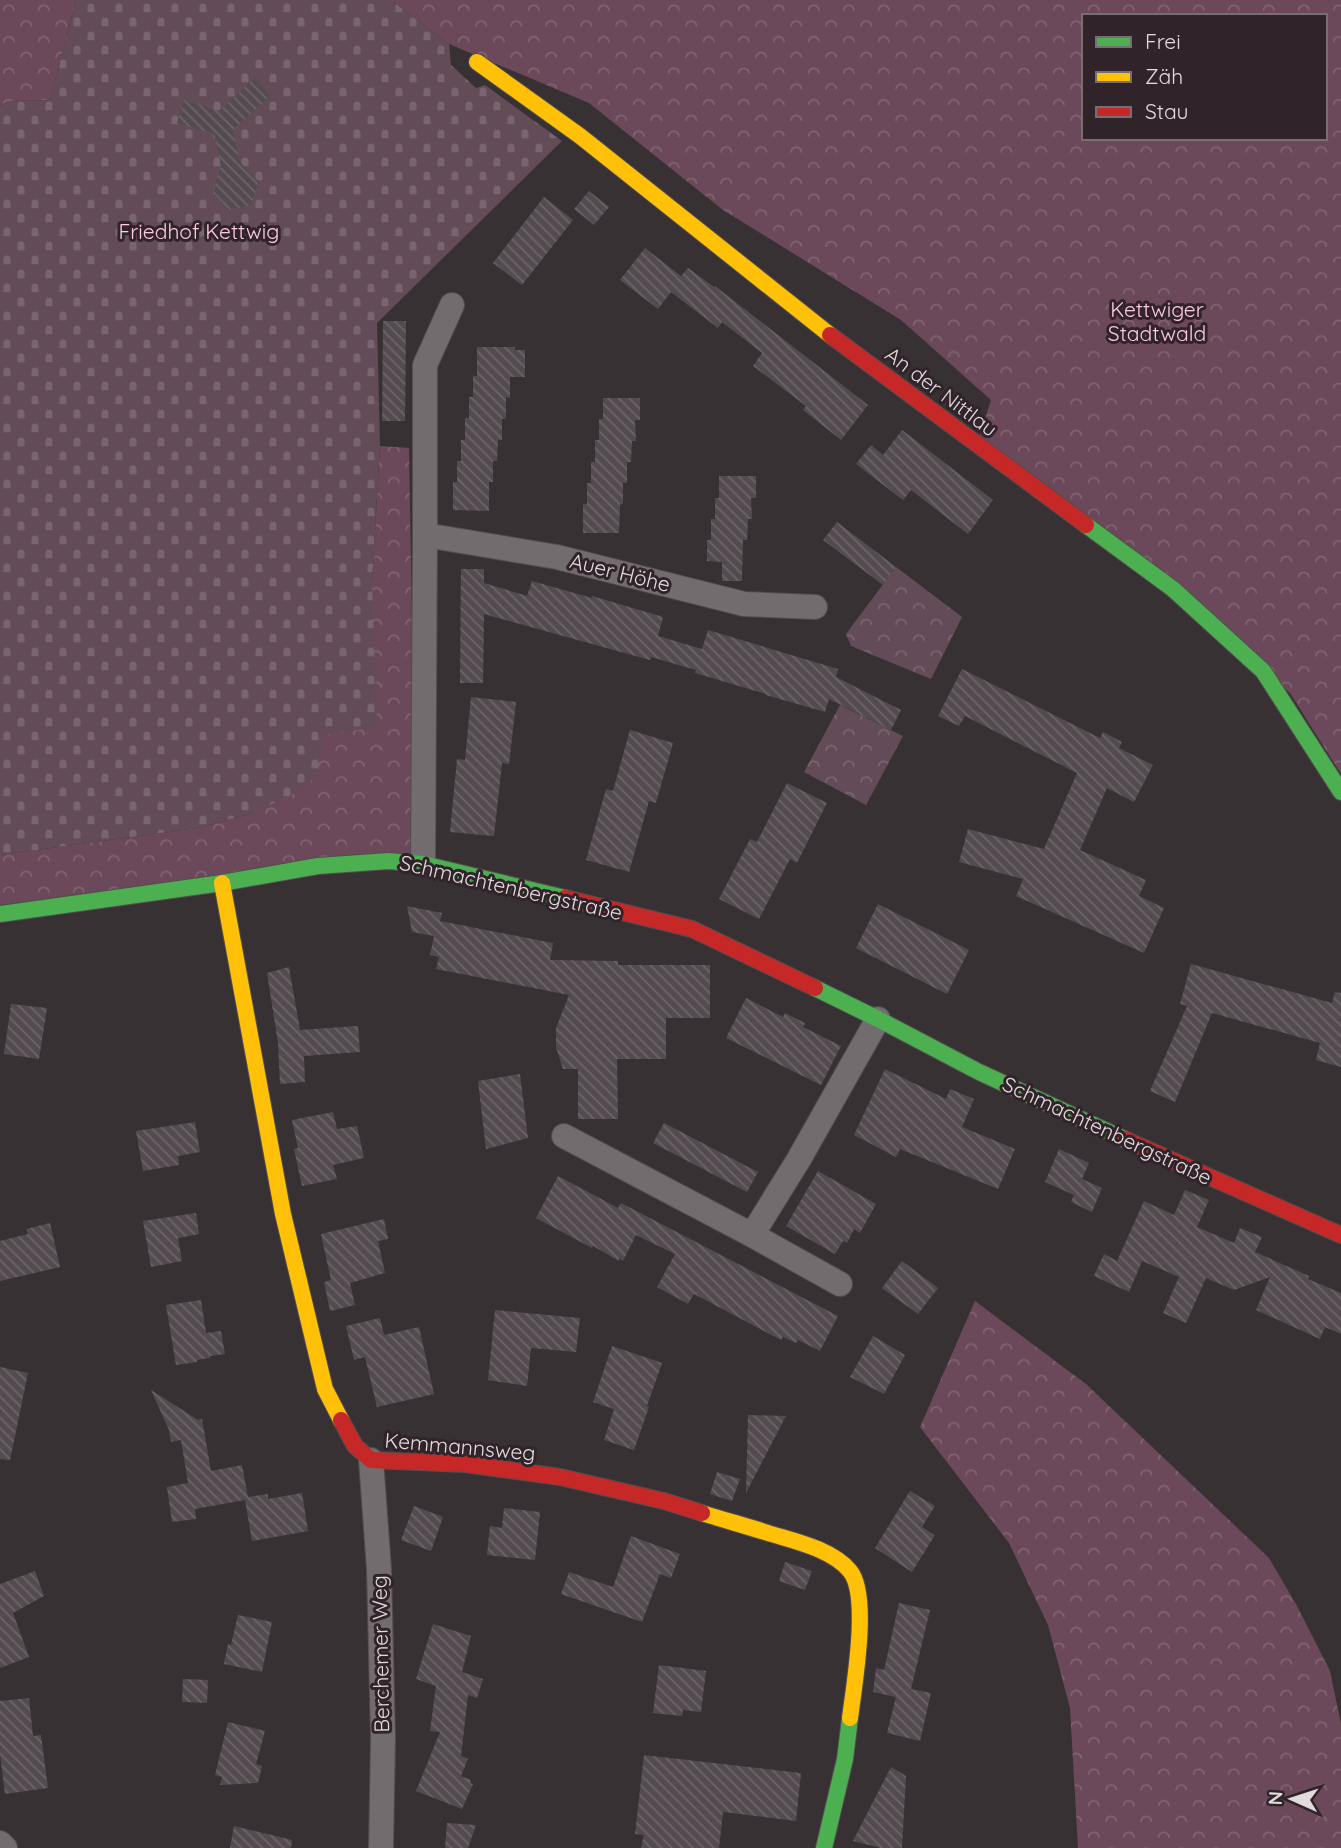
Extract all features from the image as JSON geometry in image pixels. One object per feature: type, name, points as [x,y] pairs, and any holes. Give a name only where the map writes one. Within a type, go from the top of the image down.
[{"type":"street","name":"An der Nittlau","points":[[477,62],[580,135],[840,343],[1173,589],[1263,671],[1341,792]]},
{"type":"street","points":[[423,864],[425,365],[452,305]]},
{"type":"street","name":"Auer Höhe","points":[[425,535],[557,557],[744,604],[815,607]]},
{"type":"street","name":"Schmachtenbergstraße","points":[[0,914],[222,883],[318,866],[389,861],[423,864],[692,929],[1054,1108],[1341,1235]]},
{"type":"street","name":"Kemmannsweg","points":[[222,883],[283,1214],[325,1389],[355,1446],[371,1460],[465,1464],[560,1477],[664,1501],[816,1548],[837,1560],[850,1572],[858,1593],[859,1644],[845,1759],[824,1848]]},
{"type":"street","points":[[752,1235],[799,1159],[878,1019]]},
{"type":"street","points":[[564,1136],[840,1284]]},
{"type":"street","name":"Berchemer Weg","points":[[371,1460],[380,1595],[383,1738],[381,1848]]},
{"type":"street","points":[[0,1843],[5,1848]]},
{"type":"green space","points":[[0,0],[76,0],[50,100],[13,101],[0,105]]},
{"type":"green space","name":"Friedhof Kettwig","points":[[76,0],[391,0],[449,44],[451,65],[476,88],[485,85],[562,141],[377,323],[380,446],[372,582],[377,727],[323,735],[317,776],[295,793],[253,813],[198,828],[0,855],[0,105],[13,101],[50,100]]},
{"type":"green space","name":"Kettwiger Stadtwald","points":[[391,0],[1341,0],[1341,774],[1290,693],[980,435],[991,400],[901,320],[723,210],[589,103],[449,44]]},
{"type":"green space","points":[[380,446],[409,448],[416,856],[0,905],[0,855],[198,828],[253,813],[323,735],[372,582]]},
{"type":"green space","points":[[896,567],[962,617],[931,679],[851,646],[846,634]]},
{"type":"green space","points":[[840,705],[903,736],[866,805],[804,772]]},
{"type":"green space","points":[[975,1301],[1086,1384],[1269,1558],[1330,1671],[1341,1724],[1341,1848],[1078,1848],[1070,1708],[1048,1625],[1009,1543],[920,1427]]},
{"type":"building","points":[[255,78],[270,96],[233,130],[240,162],[259,182],[251,205],[228,210],[213,192],[221,166],[214,134],[177,123],[184,100],[219,111]]},
{"type":"building","points":[[589,191],[609,207],[594,225],[574,209]]},
{"type":"building","points":[[544,197],[573,220],[522,285],[493,263]]},
{"type":"building","points":[[645,248],[681,276],[688,268],[715,286],[868,405],[841,440],[803,410],[806,406],[753,366],[762,353],[722,322],[718,328],[671,292],[658,309],[620,280]]},
{"type":"building","points":[[383,321],[406,321],[405,421],[382,421]]},
{"type":"building","points":[[477,347],[515,347],[515,350],[525,350],[525,377],[510,377],[510,398],[506,397],[506,418],[502,419],[502,440],[498,440],[497,461],[493,461],[493,482],[489,482],[489,511],[453,510],[453,482],[457,482],[457,461],[461,461],[461,440],[465,440],[465,418],[469,418],[469,397],[473,397],[473,376],[477,376]]},
{"type":"building","points":[[603,398],[640,398],[640,420],[635,420],[636,441],[632,441],[631,462],[627,462],[627,483],[623,483],[619,533],[583,533],[583,504],[587,504],[587,483],[591,483],[591,462],[595,462],[595,440],[599,440],[599,419],[603,419]]},
{"type":"building","points":[[902,430],[993,500],[968,534],[911,490],[903,500],[856,464],[871,445],[883,455]]},
{"type":"building","points":[[719,476],[756,476],[756,498],[751,498],[752,519],[748,519],[747,540],[743,540],[742,581],[722,581],[722,562],[707,561],[711,519],[715,519],[715,498],[719,498]]},
{"type":"building","points":[[837,522],[896,567],[883,585],[823,540]]},
{"type":"building","points":[[461,569],[484,569],[484,583],[527,596],[532,581],[663,617],[658,636],[702,649],[708,630],[838,669],[836,677],[901,710],[891,730],[829,699],[825,712],[651,657],[650,660],[484,614],[483,683],[460,683]]},
{"type":"building","points":[[962,669],[1100,738],[1103,732],[1122,742],[1119,748],[1153,765],[1134,802],[1107,788],[1080,850],[1146,880],[1139,896],[1164,908],[1144,953],[1016,896],[1023,879],[959,862],[968,829],[1044,849],[1077,773],[965,716],[959,726],[938,716]]},
{"type":"building","points":[[471,697],[516,702],[509,764],[502,763],[494,836],[450,832],[457,759],[465,760]]},
{"type":"building","points":[[630,730],[673,743],[656,803],[649,801],[629,872],[586,860],[606,789],[613,791]]},
{"type":"building","points":[[787,783],[827,803],[797,863],[790,859],[759,919],[719,899],[750,839],[757,842]]},
{"type":"building","points":[[878,904],[969,950],[947,994],[856,948]]},
{"type":"building","points":[[407,906],[442,913],[440,921],[553,943],[550,960],[618,961],[618,965],[710,965],[710,1018],[666,1018],[666,1059],[617,1059],[618,1119],[578,1119],[578,1069],[563,1069],[556,1047],[556,1028],[569,995],[436,969],[439,957],[430,955],[434,936],[412,932]]},
{"type":"building","points":[[1191,964],[1332,1003],[1335,992],[1341,993],[1341,1067],[1316,1060],[1320,1043],[1212,1013],[1175,1102],[1150,1091],[1187,1006],[1180,1004]]},
{"type":"building","points":[[289,967],[300,1030],[358,1026],[360,1052],[304,1056],[305,1082],[280,1084],[278,1043],[267,973]]},
{"type":"building","points":[[746,998],[783,1017],[785,1013],[805,1023],[803,1027],[841,1046],[821,1085],[726,1038]]},
{"type":"building","points":[[11,1004],[47,1008],[39,1059],[4,1054]]},
{"type":"building","points":[[885,1069],[946,1099],[950,1089],[974,1099],[962,1127],[1015,1149],[998,1189],[900,1149],[896,1157],[854,1135]]},
{"type":"building","points":[[520,1074],[528,1138],[486,1149],[478,1081]]},
{"type":"building","points":[[333,1112],[337,1129],[357,1126],[364,1158],[333,1165],[337,1179],[302,1186],[294,1149],[298,1148],[292,1120]]},
{"type":"building","points":[[195,1122],[200,1152],[178,1156],[179,1165],[143,1171],[136,1131]]},
{"type":"building","points":[[664,1123],[758,1172],[747,1192],[653,1143]]},
{"type":"building","points":[[1059,1149],[1089,1163],[1082,1179],[1102,1188],[1092,1212],[1071,1202],[1074,1195],[1045,1182]]},
{"type":"building","points":[[818,1171],[876,1204],[860,1233],[854,1229],[847,1243],[843,1241],[835,1254],[786,1226]]},
{"type":"building","points":[[558,1176],[618,1208],[621,1203],[838,1316],[820,1351],[798,1340],[796,1343],[783,1337],[781,1340],[694,1294],[688,1304],[657,1287],[675,1254],[636,1235],[623,1261],[619,1258],[619,1261],[536,1218]]},
{"type":"building","points":[[1185,1190],[1209,1200],[1197,1227],[1234,1243],[1240,1228],[1262,1237],[1255,1252],[1341,1293],[1341,1334],[1325,1327],[1320,1339],[1256,1310],[1270,1277],[1234,1290],[1206,1278],[1186,1323],[1163,1313],[1179,1277],[1142,1261],[1129,1292],[1094,1276],[1104,1254],[1117,1261],[1144,1201],[1174,1215]]},
{"type":"building","points":[[196,1213],[199,1234],[178,1238],[182,1261],[151,1267],[143,1221]]},
{"type":"building","points":[[384,1219],[388,1239],[378,1241],[385,1273],[350,1283],[355,1305],[330,1311],[324,1282],[331,1280],[321,1234]]},
{"type":"building","points":[[50,1223],[60,1267],[0,1281],[0,1241],[28,1234],[26,1229]]},
{"type":"building","points":[[902,1261],[938,1288],[918,1314],[882,1288]]},
{"type":"building","points":[[201,1300],[206,1333],[221,1331],[225,1354],[176,1365],[166,1305]]},
{"type":"building","points":[[495,1310],[580,1318],[576,1352],[531,1348],[527,1386],[488,1380]]},
{"type":"building","points":[[380,1318],[384,1335],[419,1327],[434,1394],[377,1407],[365,1357],[354,1360],[346,1326]]},
{"type":"building","points":[[873,1336],[905,1355],[884,1394],[850,1377]]},
{"type":"building","points":[[612,1346],[662,1363],[634,1450],[604,1440],[614,1409],[593,1402]]},
{"type":"building","points":[[0,1367],[28,1373],[10,1460],[0,1459]]},
{"type":"building","points":[[151,1390],[198,1420],[202,1419],[211,1471],[242,1465],[248,1497],[268,1494],[268,1499],[302,1493],[308,1531],[252,1541],[245,1500],[195,1509],[196,1519],[172,1522],[167,1487],[188,1483],[181,1440],[171,1442],[169,1430]]},
{"type":"building","points":[[748,1415],[786,1416],[746,1493]]},
{"type":"building","points":[[717,1472],[740,1479],[732,1501],[710,1494]]},
{"type":"building","points":[[910,1491],[935,1506],[922,1527],[935,1535],[912,1572],[875,1548]]},
{"type":"building","points":[[414,1506],[443,1517],[431,1551],[401,1540]]},
{"type":"building","points":[[504,1508],[540,1512],[535,1560],[487,1555],[490,1526],[502,1528]]},
{"type":"building","points":[[631,1536],[680,1554],[671,1578],[660,1574],[642,1622],[561,1594],[569,1572],[613,1587]]},
{"type":"building","points":[[785,1562],[812,1571],[805,1590],[779,1581]]},
{"type":"building","points":[[35,1571],[44,1596],[13,1613],[29,1657],[0,1668],[0,1584]]},
{"type":"building","points":[[899,1603],[930,1610],[911,1689],[931,1693],[920,1741],[887,1733],[896,1697],[873,1692],[876,1668],[884,1670]]},
{"type":"building","points":[[238,1615],[272,1622],[262,1672],[224,1664]]},
{"type":"building","points":[[433,1624],[471,1636],[462,1672],[483,1679],[477,1698],[468,1695],[461,1756],[468,1759],[461,1776],[471,1780],[470,1783],[473,1784],[462,1809],[416,1791],[440,1732],[430,1731],[436,1686],[416,1679]]},
{"type":"building","points":[[659,1665],[706,1671],[701,1712],[683,1710],[682,1716],[653,1713]]},
{"type":"building","points":[[183,1679],[208,1680],[207,1703],[182,1702]]},
{"type":"building","points":[[29,1698],[33,1736],[41,1735],[48,1788],[5,1794],[0,1754],[0,1701]]},
{"type":"building","points":[[228,1722],[265,1731],[256,1764],[262,1766],[258,1783],[220,1785],[222,1777],[215,1775]]},
{"type":"building","points":[[644,1755],[801,1773],[796,1821],[723,1812],[719,1848],[641,1848],[644,1835],[635,1834]]},
{"type":"building","points":[[891,1767],[906,1776],[902,1848],[881,1848],[853,1841]]},
{"type":"building","points":[[447,1823],[476,1825],[468,1848],[445,1848]]},
{"type":"building","points":[[234,1826],[292,1840],[291,1848],[230,1848]]},
{"type":"traffic: fast","points":[[1086,525],[1173,589],[1263,671],[1341,792]]},
{"type":"traffic: fast","points":[[0,914],[222,883],[318,866],[389,861],[423,864],[565,898]]},
{"type":"traffic: fast","points":[[815,988],[979,1072],[1124,1139]]},
{"type":"traffic: fast","points":[[824,1848],[845,1759],[850,1718]]},
{"type":"traffic: slow","points":[[477,62],[580,136],[830,335]]},
{"type":"traffic: slow","points":[[222,883],[283,1214],[325,1389],[341,1420]]},
{"type":"traffic: slow","points":[[702,1513],[823,1551],[850,1571],[856,1583],[860,1620],[850,1718]]},
{"type":"traffic: jam","points":[[830,335],[1086,525]]},
{"type":"traffic: jam","points":[[565,898],[692,929],[815,988]]},
{"type":"traffic: jam","points":[[1124,1139],[1341,1235]]},
{"type":"traffic: jam","points":[[341,1420],[355,1446],[371,1460],[465,1464],[560,1477],[664,1501],[702,1513]]}]
